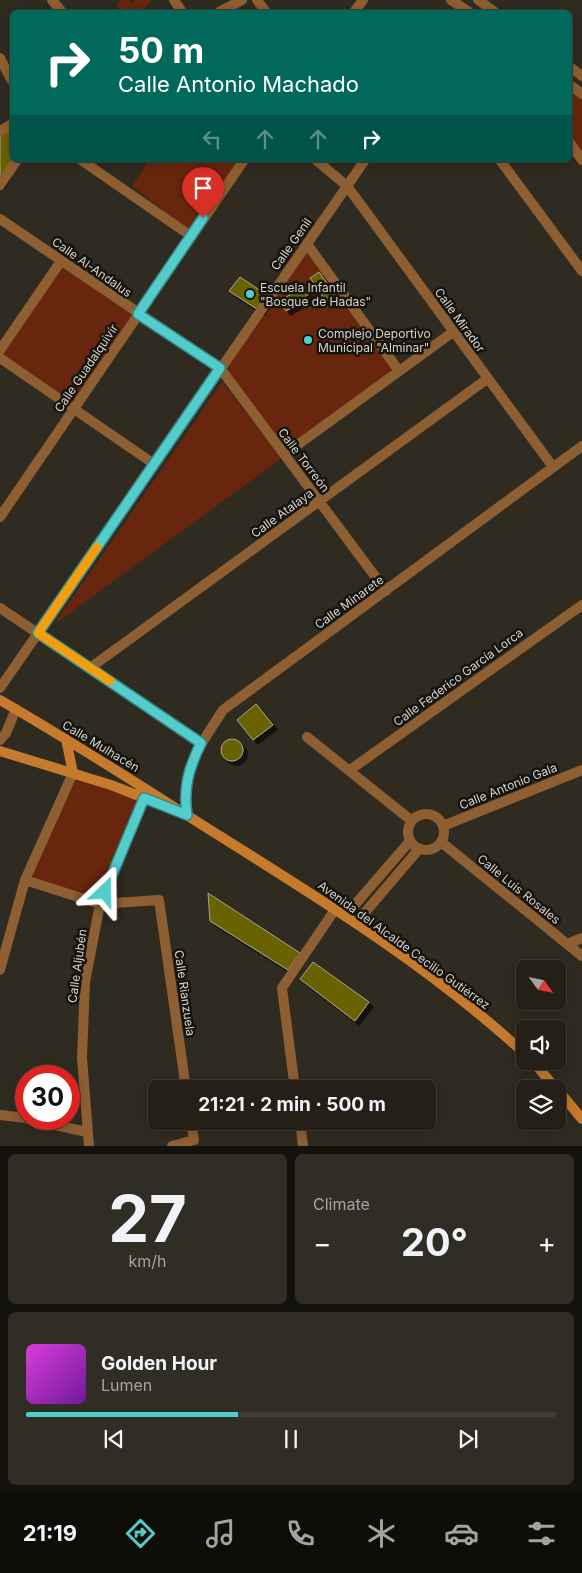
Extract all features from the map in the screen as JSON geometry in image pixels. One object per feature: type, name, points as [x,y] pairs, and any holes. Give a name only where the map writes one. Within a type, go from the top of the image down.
[{"type":"street","points":[[52,0],[60,10]]},
{"type":"street","points":[[223,10],[242,0]]},
{"type":"street","points":[[451,0],[464,10]]},
{"type":"street","points":[[478,0],[492,10]]},
{"type":"street","points":[[0,58],[10,77]]},
{"type":"street","points":[[572,146],[582,160]]},
{"type":"street","points":[[0,185],[16,162]]},
{"type":"street","points":[[84,162],[191,236]]},
{"type":"street","name":"Calle Guadalquivir","points":[[0,517],[243,162]]},
{"type":"street","name":"Calle Mirador","points":[[318,162],[347,186],[553,468]]},
{"type":"street","name":"Calle Genil","points":[[0,688],[364,162]]},
{"type":"street","points":[[501,162],[582,271]]},
{"type":"street","name":"Calle Al-Andalus","points":[[0,219],[220,368]]},
{"type":"street","points":[[307,244],[399,371]]},
{"type":"street","points":[[0,350],[62,261]]},
{"type":"street","points":[[285,454],[453,332]]},
{"type":"street","points":[[0,358],[154,464]]},
{"type":"street","name":"Calle Torreón","points":[[220,368],[386,591]]},
{"type":"street","name":"Calle Atalaya","points":[[90,668],[488,379]]},
{"type":"street","name":"Calle Minarete","points":[[187,815],[185,783],[190,766],[201,743],[223,710],[582,446]]},
{"type":"street","name":"Calle Federico García Lorca","points":[[350,770],[582,605]]},
{"type":"street","points":[[0,608],[201,743]]},
{"type":"street","name":"Calle Mulhacén","points":[[0,700],[16,708],[187,815]]},
{"type":"street","points":[[0,740],[6,733],[16,708]]},
{"type":"street","points":[[307,737],[412,821]]},
{"type":"street","points":[[0,970],[5,933],[25,880],[72,773],[66,739]]},
{"type":"street","points":[[0,751],[72,773],[187,815]]},
{"type":"street","name":"Calle Antonio Gala","points":[[443,826],[582,770]]},
{"type":"street","name":"Calle Aljubén","points":[[89,1146],[82,1058],[85,982],[100,904],[144,798]]},
{"type":"street","name":"Avenida del Alcalde Cecilio Gutiérrez","points":[[187,815],[346,915],[496,1028],[516,1046]]},
{"type":"street","points":[[421,815],[432,815],[443,826],[441,842],[431,849],[419,849],[410,841],[408,830],[412,821],[421,815]]},
{"type":"street","points":[[346,915],[410,841]]},
{"type":"street","name":"Calle Luis Rosales","points":[[441,842],[582,956]]},
{"type":"street","points":[[356,923],[419,849]]},
{"type":"street","points":[[25,880],[100,904]]},
{"type":"street","name":"Calle Rianzuela","points":[[100,904],[159,900],[185,1080]]},
{"type":"street","points":[[294,1080],[282,988],[336,908]]},
{"type":"street","points":[[567,944],[582,938]]},
{"type":"street","points":[[541,1070],[549,1080]]},
{"type":"street","points":[[566,1100],[582,1119]]},
{"type":"street","points":[[0,1115],[15,1117]]},
{"type":"street","points":[[78,1130],[87,1132]]},
{"type":"street","points":[[172,1146],[194,1140],[192,1130]]},
{"type":"street","points":[[301,1130],[303,1146]]},
{"type":"shaded area","points":[[121,0],[129,0],[132,3],[136,0],[150,0],[151,2],[141,10],[118,10],[117,4]]},
{"type":"shaded area","points":[[572,86],[582,94],[582,160],[572,146]]},
{"type":"shaded area","points":[[148,162],[243,162],[191,232],[132,186]]},
{"type":"shaded area","name":"Complejo Deportivo Municipal \"Alminar\"","points":[[307,244],[399,371],[285,454],[220,368]]},
{"type":"shaded area","points":[[61,261],[138,314],[73,409],[0,358]]},
{"type":"shaded area","points":[[222,382],[282,458],[59,621],[57,620]]},
{"type":"shaded area","points":[[73,773],[144,798],[100,904],[25,880]]},
{"type":"building","points":[[10,126],[11,162],[0,185],[0,131]]},
{"type":"building","points":[[319,272],[336,296],[327,302],[310,278]]},
{"type":"building","name":"Escuela Infantil \"Bosque de Hadas\"","points":[[240,277],[270,297],[260,311],[229,291]]},
{"type":"building","points":[[304,285],[310,293],[302,299],[303,301],[286,311],[279,302]]},
{"type":"building","points":[[256,704],[273,725],[253,740],[237,720]]},
{"type":"building","points":[[228,739],[236,739],[243,746],[243,754],[236,761],[228,761],[221,754],[221,746]]},
{"type":"building","points":[[208,893],[300,953],[288,970],[210,921]]},
{"type":"building","points":[[313,962],[369,1002],[355,1021],[300,979]]},
{"type":"slow traffic","points":[[97,547],[38,633],[110,681]]},
{"type":"place","name":"Escuela Infantil \"Bosque de Hadas\"","points":[[250,294]]},
{"type":"place","name":"Complejo Deportivo Municipal \"Alminar\"","points":[[308,340]]},
{"type":"route","points":[[105,892],[144,798],[187,815],[184,799],[185,783],[190,766],[201,743],[38,633],[220,368],[138,314],[203,218]]}]
